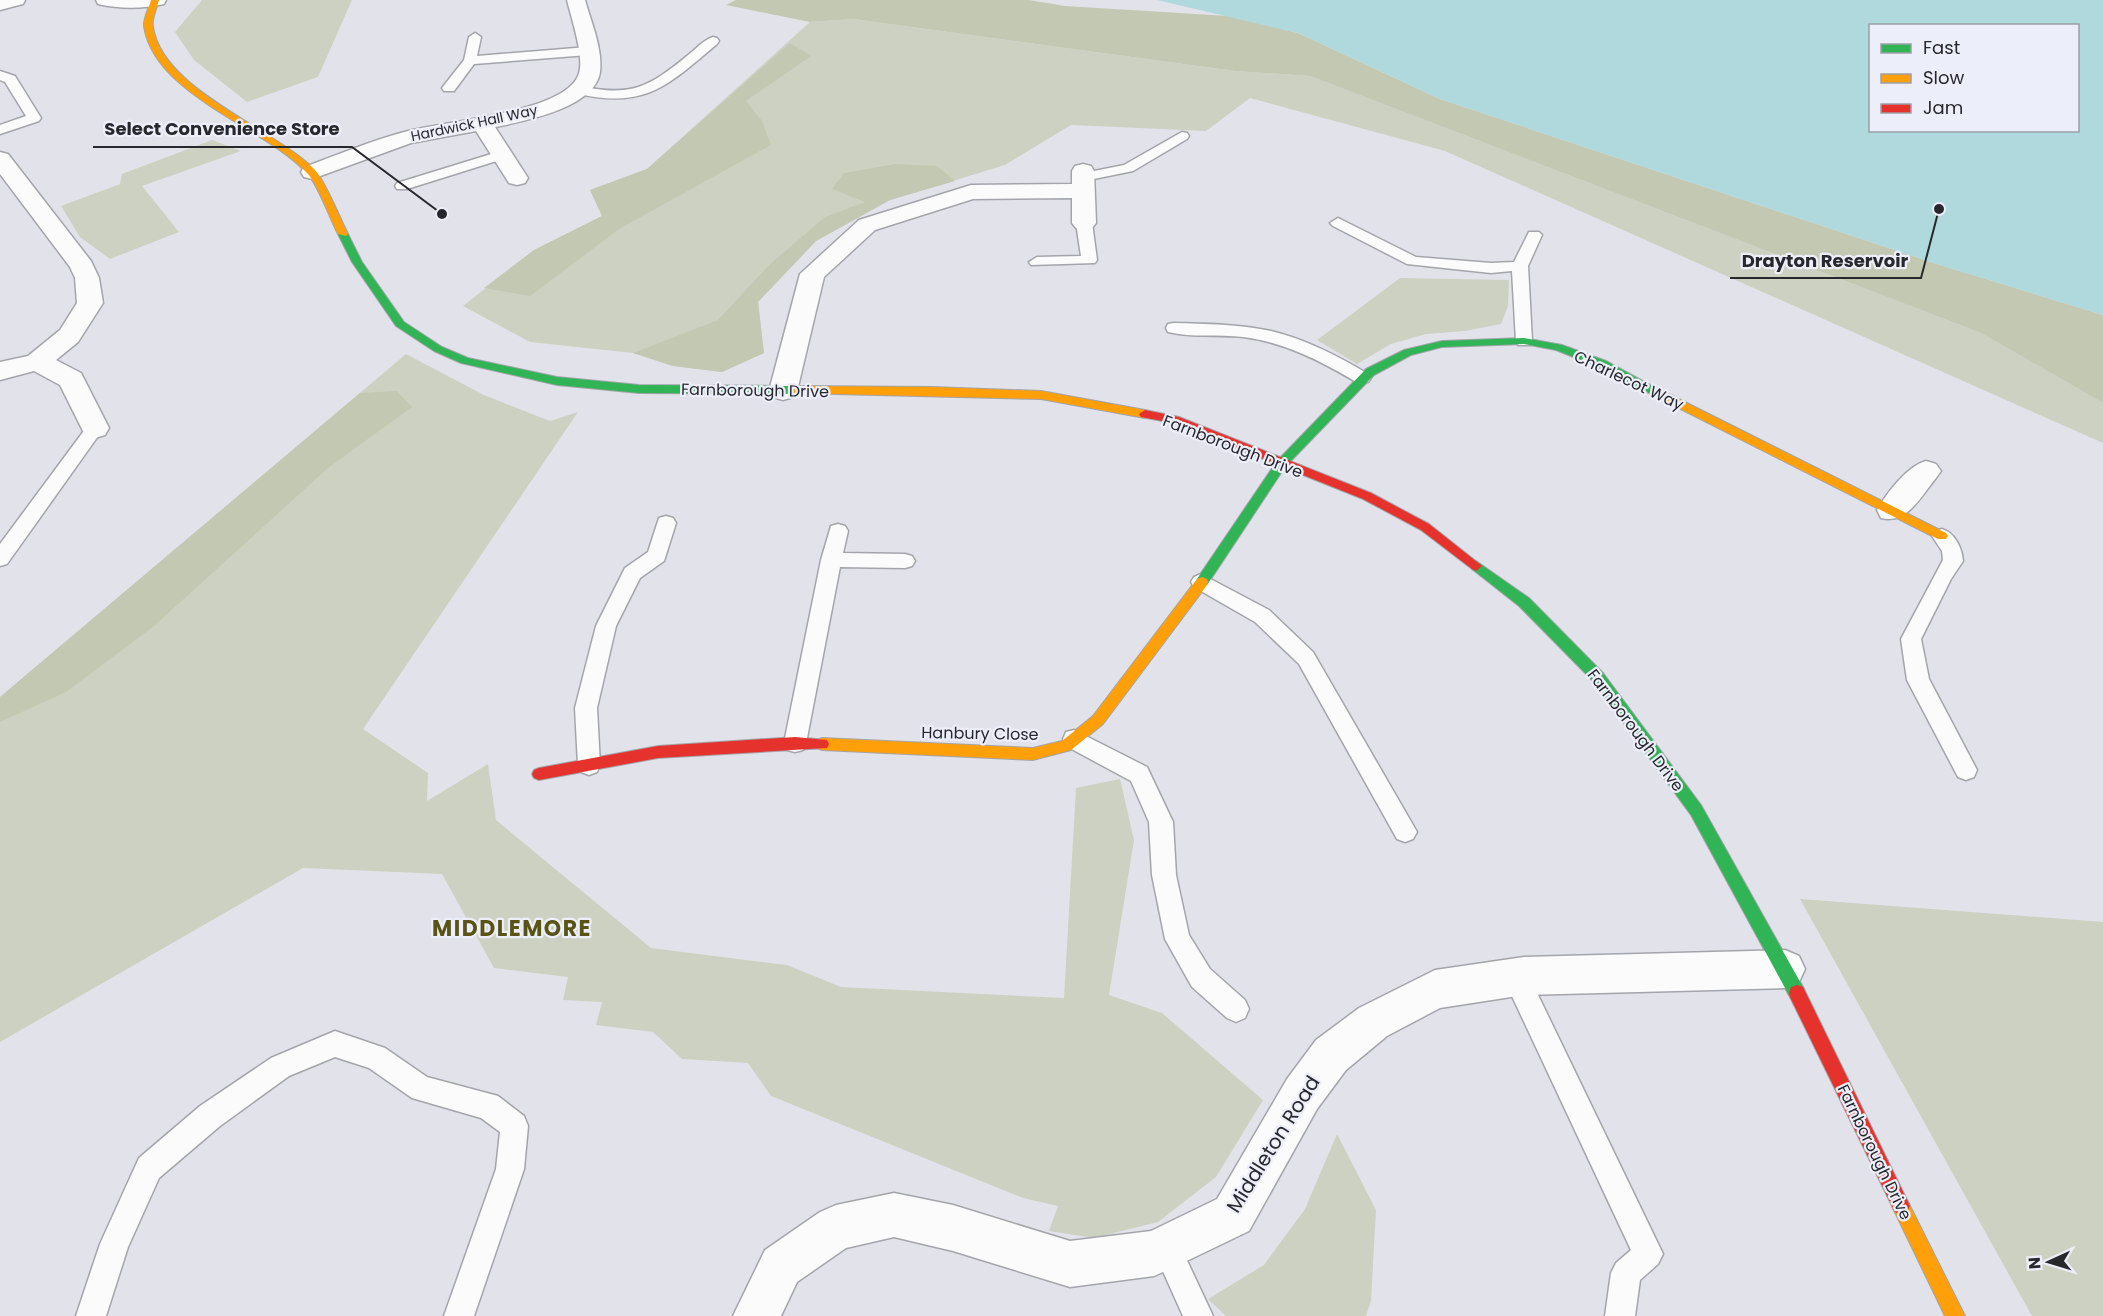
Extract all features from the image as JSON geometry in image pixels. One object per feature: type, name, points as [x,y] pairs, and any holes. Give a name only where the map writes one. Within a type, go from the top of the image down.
[{"type":"street","points":[[0,4],[16,0]]},
{"type":"street","name":"Farnborough Drive","points":[[105,0],[134,3],[156,0],[148,25],[159,56],[186,85],[280,147],[312,172],[357,262],[400,324],[438,349],[465,361],[557,381],[639,389],[933,391],[1041,395],[1174,420],[1367,496],[1425,527],[1524,602],[1598,677],[1696,810],[1785,969],[1955,1316]]},
{"type":"street","points":[[576,0],[588,51],[589,75],[580,90]]},
{"type":"street","name":"Hardwick Hall Way","points":[[312,172],[414,135],[482,123],[544,108],[580,90]]},
{"type":"street","points":[[482,123],[517,178]]},
{"type":"street","points":[[0,159],[82,266],[87,278],[90,303],[69,336],[37,362],[0,370]]},
{"type":"street","points":[[783,391],[812,274],[867,225],[971,192],[1083,179],[1084,223]]},
{"type":"street","name":"Charlecot Way","points":[[1281,464],[1362,378],[1408,352],[1486,341],[1524,341],[1558,347],[1602,364],[1942,536]]},
{"type":"street","points":[[37,362],[70,379],[95,428]]},
{"type":"street","name":"Hanbury Close","points":[[539,774],[658,753],[795,742],[1033,754],[1066,746],[1098,720],[1201,582],[1281,464]]},
{"type":"street","points":[[1892,510],[1926,471]]},
{"type":"street","name":"Middleton Road","points":[[757,1316],[781,1266],[836,1228],[894,1215],[953,1228],[1070,1264],[1154,1253],[1233,1215],[1302,1094],[1331,1055],[1373,1022],[1435,989],[1516,977],[1785,969]]},
{"type":"lane","points":[[449,88],[470,60],[475,37]]},
{"type":"lane","points":[[580,90],[612,96],[638,93],[661,83],[713,41]]},
{"type":"lane","points":[[470,60],[588,51]]},
{"type":"lane","points":[[0,75],[10,79],[34,118],[0,130]]},
{"type":"lane","points":[[1083,179],[1128,168],[1182,136]]},
{"type":"lane","points":[[402,186],[501,155]]},
{"type":"lane","points":[[1037,262],[1089,260],[1084,223]]},
{"type":"lane","points":[[1338,223],[1413,261],[1491,268],[1521,266]]},
{"type":"lane","points":[[1524,341],[1521,266],[1534,234]]},
{"type":"lane","points":[[1174,328],[1239,332],[1282,340],[1327,358],[1362,378]]},
{"type":"lane","points":[[0,559],[95,428]]},
{"type":"lane","points":[[589,765],[586,708],[606,626],[632,573],[657,556],[666,523]]},
{"type":"lane","points":[[795,742],[838,531]]},
{"type":"lane","points":[[1942,536],[1952,550],[1953,561],[1943,575],[1911,639],[1918,680],[1966,770]]},
{"type":"lane","points":[[831,560],[905,561]]},
{"type":"lane","points":[[1201,582],[1263,616],[1306,658],[1405,832]]},
{"type":"lane","points":[[1074,739],[1139,774],[1161,822],[1164,875],[1177,939],[1201,978],[1236,1009]]},
{"type":"lane","points":[[1516,977],[1648,1254],[1626,1273],[1620,1316]]},
{"type":"lane","points":[[91,1316],[114,1245],[149,1168],[210,1116],[280,1067],[335,1044],[376,1057],[422,1089],[488,1106],[514,1126],[510,1169],[459,1316]]},
{"type":"lane","points":[[1166,1247],[1198,1316]]},
{"type":"green space","points":[[202,0],[352,0],[318,77],[247,102],[194,60],[175,32]]},
{"type":"green space","points":[[736,0],[1029,0],[1065,6],[1229,16],[1298,33],[1440,99],[1937,264],[2103,315],[2103,403],[1981,333],[1310,76],[1235,71],[853,19],[810,22],[726,5]]},
{"type":"green space","points":[[853,19],[1235,71],[1310,76],[1981,333],[2103,403],[2103,443],[1445,151],[1250,98],[1206,131],[1071,125],[1005,165],[890,200],[816,241],[758,302],[764,353],[722,372],[673,366],[633,353],[530,342],[463,306],[534,250],[602,216],[590,190],[647,169],[810,22]]},
{"type":"green space","points":[[790,43],[811,56],[746,101],[762,121],[771,145],[619,229],[530,296],[484,288],[534,250],[602,216],[590,190],[647,169]]},
{"type":"green space","points":[[212,140],[241,151],[142,186],[179,232],[110,259],[80,237],[61,206],[120,184],[122,174]]},
{"type":"green space","points":[[895,164],[937,166],[955,181],[890,200],[816,241],[758,302],[764,353],[722,372],[673,366],[633,353],[718,320],[769,265],[825,217],[865,202],[832,189],[844,173]]},
{"type":"green space","points":[[1400,278],[1509,280],[1508,306],[1501,324],[1465,331],[1426,334],[1391,344],[1357,364],[1317,340]]},
{"type":"green space","points":[[406,354],[484,395],[550,421],[578,412],[363,729],[428,773],[427,801],[488,764],[496,820],[651,948],[787,965],[841,987],[1064,998],[1076,788],[1120,779],[1134,840],[1109,995],[1162,1013],[1263,1100],[1216,1177],[1158,1222],[1094,1238],[1049,1231],[1058,1206],[1023,1198],[771,1096],[748,1063],[682,1059],[653,1032],[596,1025],[602,1002],[563,1000],[568,977],[494,968],[442,874],[303,868],[0,1042],[0,697]]},
{"type":"green space","points":[[397,391],[412,407],[328,468],[154,626],[66,692],[0,722],[0,697],[360,393]]},
{"type":"green space","points":[[1800,899],[2103,922],[2103,1316],[2032,1316]]},
{"type":"green space","points":[[1337,1134],[1376,1210],[1371,1301],[1366,1316],[1226,1316],[1208,1299],[1264,1265],[1305,1209]]},
{"type":"water","points":[[1157,0],[2103,0],[2103,315],[1937,264],[1440,99],[1298,33]]},
{"type":"traffic: fast","points":[[343,234],[357,262],[400,324],[438,349],[465,361],[557,381],[639,389],[798,390]]},
{"type":"traffic: fast","points":[[1202,582],[1281,464],[1370,372],[1408,352],[1442,344],[1524,341],[1558,347],[1602,364],[1655,391]]},
{"type":"traffic: fast","points":[[1476,566],[1524,602],[1598,677],[1696,810],[1797,993]]},
{"type":"traffic: slow","points":[[155,0],[148,25],[159,56],[186,85],[280,147],[312,172],[343,234]]},
{"type":"traffic: slow","points":[[798,390],[1041,395],[1145,414]]},
{"type":"traffic: slow","points":[[1655,391],[1942,536]]},
{"type":"traffic: slow","points":[[822,744],[1033,754],[1066,746],[1098,720],[1202,582]]},
{"type":"traffic: slow","points":[[1901,1206],[1955,1316]]},
{"type":"traffic: jam","points":[[1145,414],[1175,420],[1367,496],[1425,527],[1476,566]]},
{"type":"traffic: jam","points":[[539,774],[658,752],[795,743],[822,744]]},
{"type":"traffic: jam","points":[[1797,993],[1901,1206]]},
{"type":"place","name":"Drayton Reservoir","points":[[1939,209]]},
{"type":"place","name":"Select Convenience Store","points":[[442,214]]},
{"type":"district","name":"MIDDLEMORE","points":[[512,928]]}]
